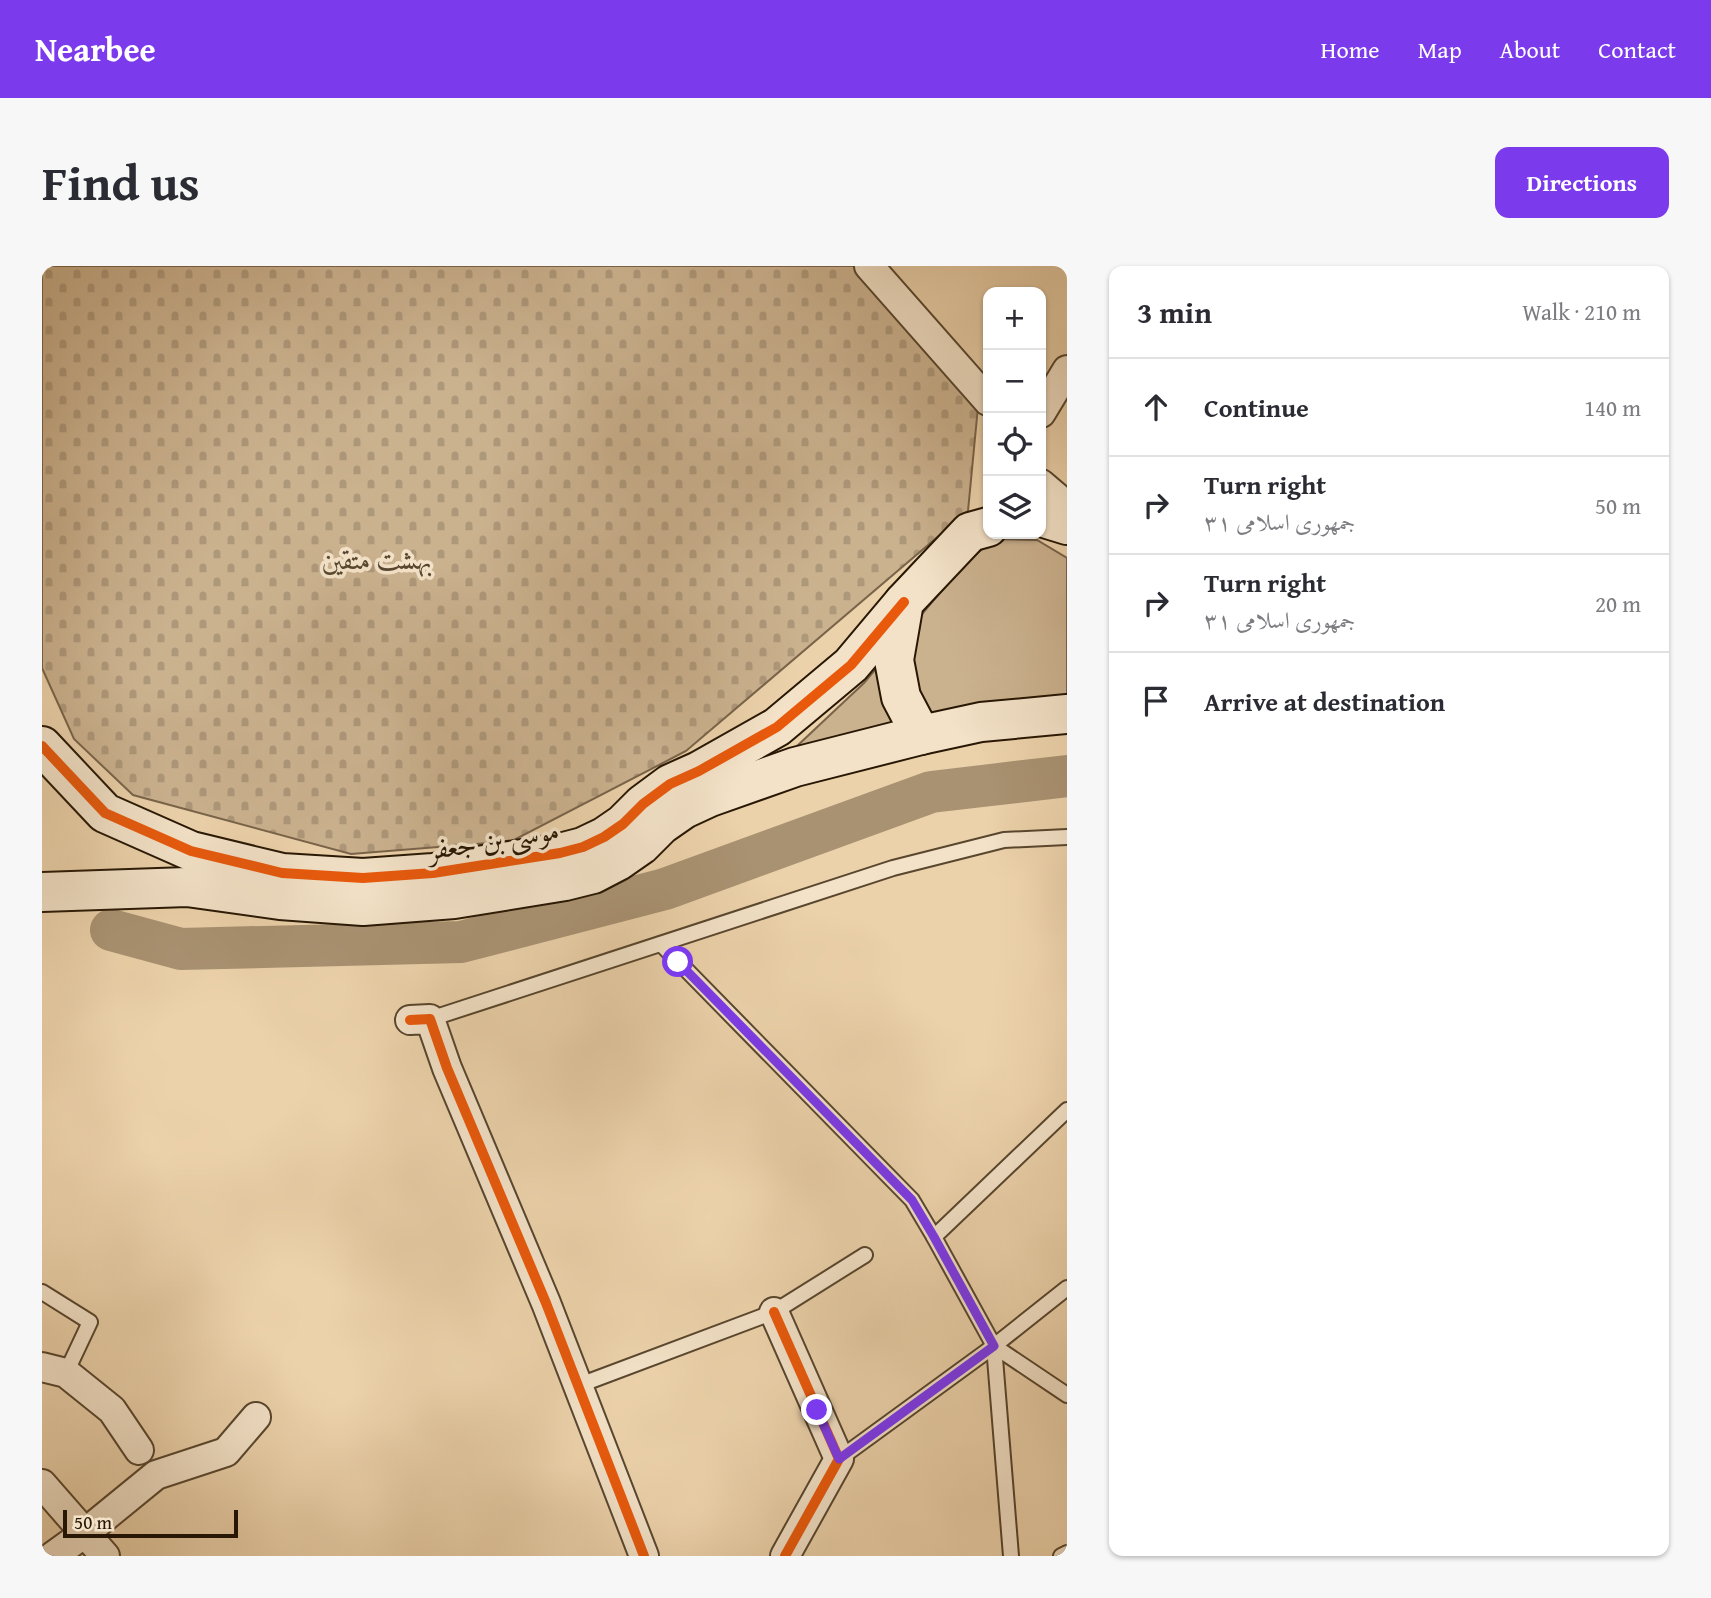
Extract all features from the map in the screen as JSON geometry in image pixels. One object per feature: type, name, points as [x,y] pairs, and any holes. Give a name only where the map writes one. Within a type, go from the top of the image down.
[{"type":"street","points":[[869,266],[983,395]]},
{"type":"street","points":[[1046,405],[1067,370]]},
{"type":"street","points":[[1046,488],[1067,506]]},
{"type":"street","points":[[1046,519],[1067,525]]},
{"type":"street","name":"موسی بن جعفر","points":[[42,746],[105,813],[191,851],[282,873],[363,878],[450,871],[559,853],[583,847],[604,837],[670,784],[699,771],[777,727],[851,665],[904,602],[970,532],[983,528]]},
{"type":"street","points":[[904,602],[894,660],[901,697],[921,735]]},
{"type":"street","name":"موسی بن جعفر","points":[[42,892],[187,887],[280,900],[363,906],[454,899],[565,881],[593,874],[618,861],[684,808],[795,767],[981,722],[1067,714]]},
{"type":"street","points":[[419,1019],[447,1068],[546,1303],[643,1556]]},
{"type":"street","points":[[774,1312],[839,1459],[785,1556]]},
{"type":"street","points":[[54,1370],[112,1410],[139,1450]]},
{"type":"street","points":[[53,1556],[156,1475],[226,1452],[256,1417]]},
{"type":"street","points":[[42,1484],[105,1556]]},
{"type":"lane","points":[[419,1019],[893,868],[1004,840],[1067,837]]},
{"type":"lane","points":[[661,944],[912,1200],[934,1237],[994,1346],[1011,1556]]},
{"type":"lane","points":[[934,1237],[1067,1110]]},
{"type":"lane","points":[[577,1386],[774,1312],[865,1255]]},
{"type":"lane","points":[[839,1459],[994,1346],[1067,1288]]},
{"type":"lane","points":[[42,1292],[90,1322],[54,1370]]},
{"type":"lane","points":[[994,1346],[1067,1395]]},
{"type":"lane","points":[[1061,1556],[1067,1553]]},
{"type":"green space","name":"بهشت متقین","points":[[42,266],[857,266],[979,396],[968,511],[686,751],[512,841],[351,854],[133,795],[74,739],[42,668]]},
{"type":"green space","points":[[995,539],[1037,540],[1067,558],[1067,698],[796,747],[864,683],[965,563]]},
{"type":"waterway","points":[[111,930],[181,949],[461,942],[665,889],[931,792],[1067,776]]},
{"type":"cycle path","points":[[42,746],[105,813],[191,851],[282,873],[363,878],[433,873],[560,853],[583,847],[604,837],[670,784],[699,771],[777,727],[851,665],[904,602]]},
{"type":"cycle path","points":[[410,1020],[430,1019],[447,1068],[546,1303],[644,1556]]},
{"type":"cycle path","points":[[774,1312],[839,1459],[785,1556]]},
{"type":"route","points":[[678,962],[912,1200],[994,1346],[839,1459],[817,1410]]}]
